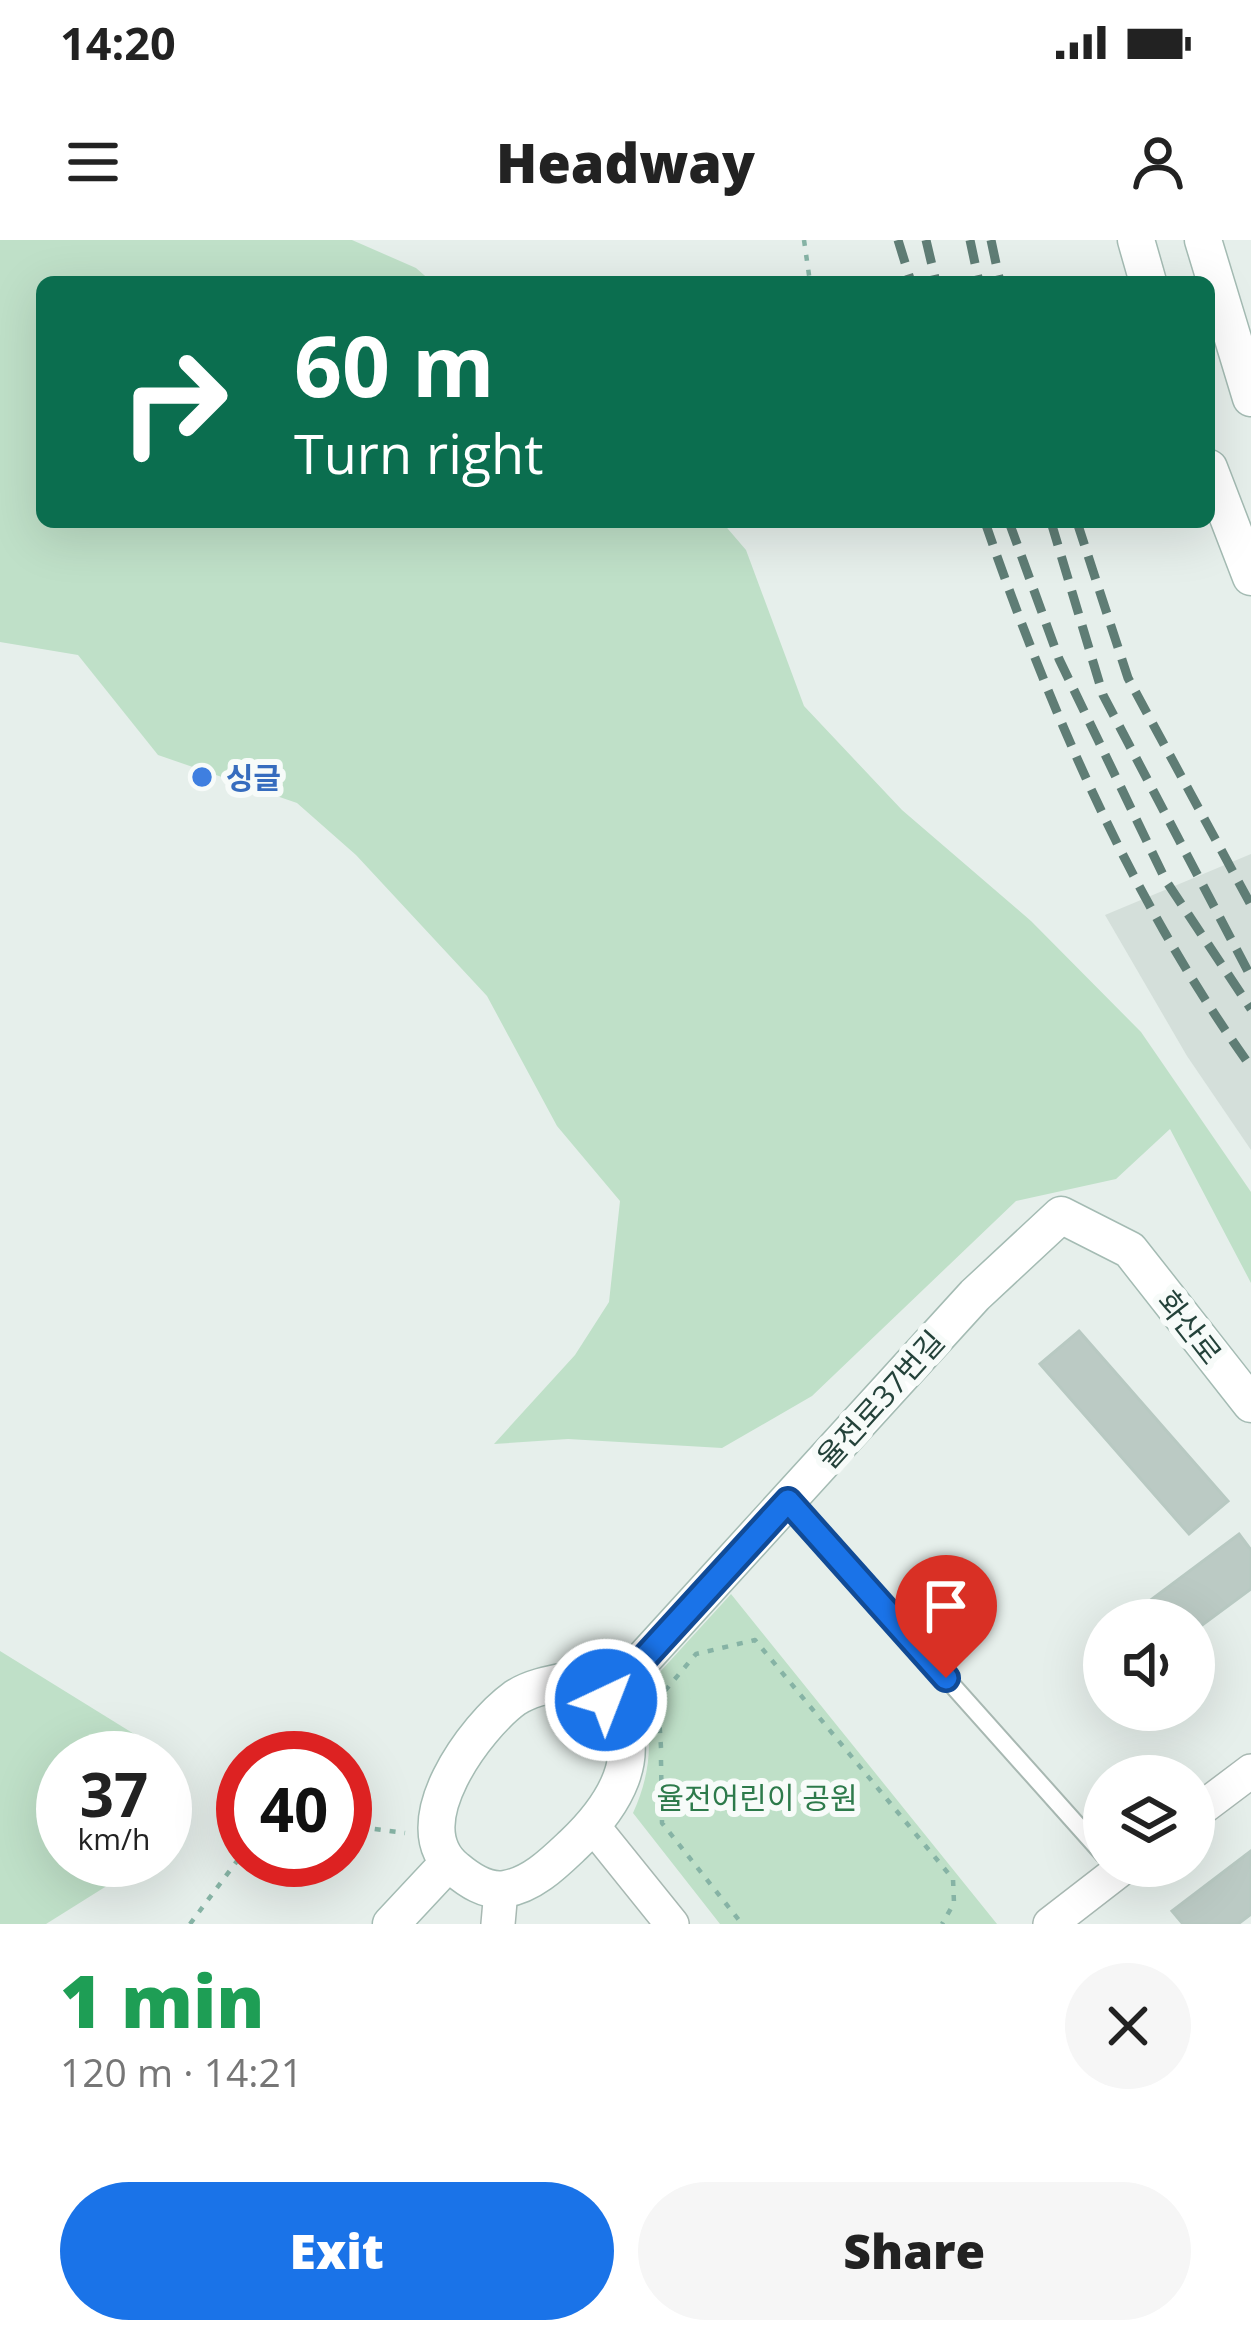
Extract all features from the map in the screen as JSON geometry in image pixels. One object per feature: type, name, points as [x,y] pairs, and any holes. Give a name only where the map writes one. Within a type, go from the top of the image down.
[{"type":"street","points":[[1136,240],[1146,276]]},
{"type":"street","points":[[1203,240],[1214,276]]},
{"type":"street","points":[[1215,280],[1251,398]]},
{"type":"street","points":[[1215,484],[1251,577]]},
{"type":"street","name":"율전로37번길","points":[[606,1700],[975,1295],[1061,1215],[1130,1250]]},
{"type":"street","name":"화산로","points":[[1130,1250],[1251,1404]]},
{"type":"street","points":[[567,1681],[606,1700],[623,1728],[625,1768],[619,1795],[593,1826],[500,1907],[448,1863],[437,1825],[442,1792],[460,1756],[515,1699],[567,1681]]},
{"type":"street","points":[[1215,1798],[1251,1771]]},
{"type":"street","points":[[593,1826],[672,1924]]},
{"type":"street","points":[[391,1924],[448,1863]]},
{"type":"street","points":[[1050,1924],[1090,1887]]},
{"type":"lane","points":[[788,1501],[1083,1828]]},
{"type":"path","points":[[804,240],[809,276]]},
{"type":"path","points":[[742,1924],[662,1823],[658,1700],[695,1654],[754,1640],[953,1879],[954,1904],[942,1924]]},
{"type":"path","points":[[372,1829],[404,1833],[437,1825]]},
{"type":"path","points":[[190,1924],[218,1887]]},
{"type":"shaded area","points":[[1251,854],[1251,1150],[1187,1056],[1105,915]]},
{"type":"green space","points":[[0,240],[352,240],[416,268],[425,276],[36,276],[36,528],[727,528],[746,550],[804,706],[902,810],[1031,921],[1141,1032],[1251,1192],[1251,1283],[1170,1129],[1116,1179],[1016,1201],[812,1396],[722,1448],[568,1439],[494,1444],[575,1355],[609,1302],[620,1201],[557,1126],[487,996],[356,855],[297,803],[158,755],[78,655],[0,642]]},
{"type":"green space","name":"율전어린이 공원","points":[[731,1594],[997,1924],[720,1924],[633,1813],[649,1755],[638,1696]]},
{"type":"green space","points":[[0,1651],[129,1731],[36,1731],[36,1887],[105,1887],[46,1924],[0,1924]]},
{"type":"building","points":[[1079,1331],[1228,1501],[1189,1534],[1040,1364]]},
{"type":"building","points":[[1239,1534],[1251,1550],[1251,1589],[1215,1616],[1215,1599],[1152,1599]]},
{"type":"building","points":[[1251,1851],[1251,1914],[1238,1924],[1183,1924],[1172,1911],[1204,1887],[1215,1887],[1215,1878]]},
{"type":"railway","points":[[898,240],[909,276]]},
{"type":"railway","points":[[926,240],[935,276]]},
{"type":"railway","points":[[970,240],[978,276]]},
{"type":"railway","points":[[991,240],[999,276]]},
{"type":"railway","points":[[987,528],[1038,665],[1098,804],[1169,939],[1251,1067]]},
{"type":"railway","points":[[1011,528],[1059,659],[1166,881],[1251,1009]]},
{"type":"railway","points":[[1053,528],[1103,695],[1251,977]]},
{"type":"railway","points":[[1079,528],[1128,678],[1251,905]]},
{"type":"place","name":"싱글","points":[[202,777]]},
{"type":"route","points":[[606,1700],[788,1501],[946,1678]]}]
